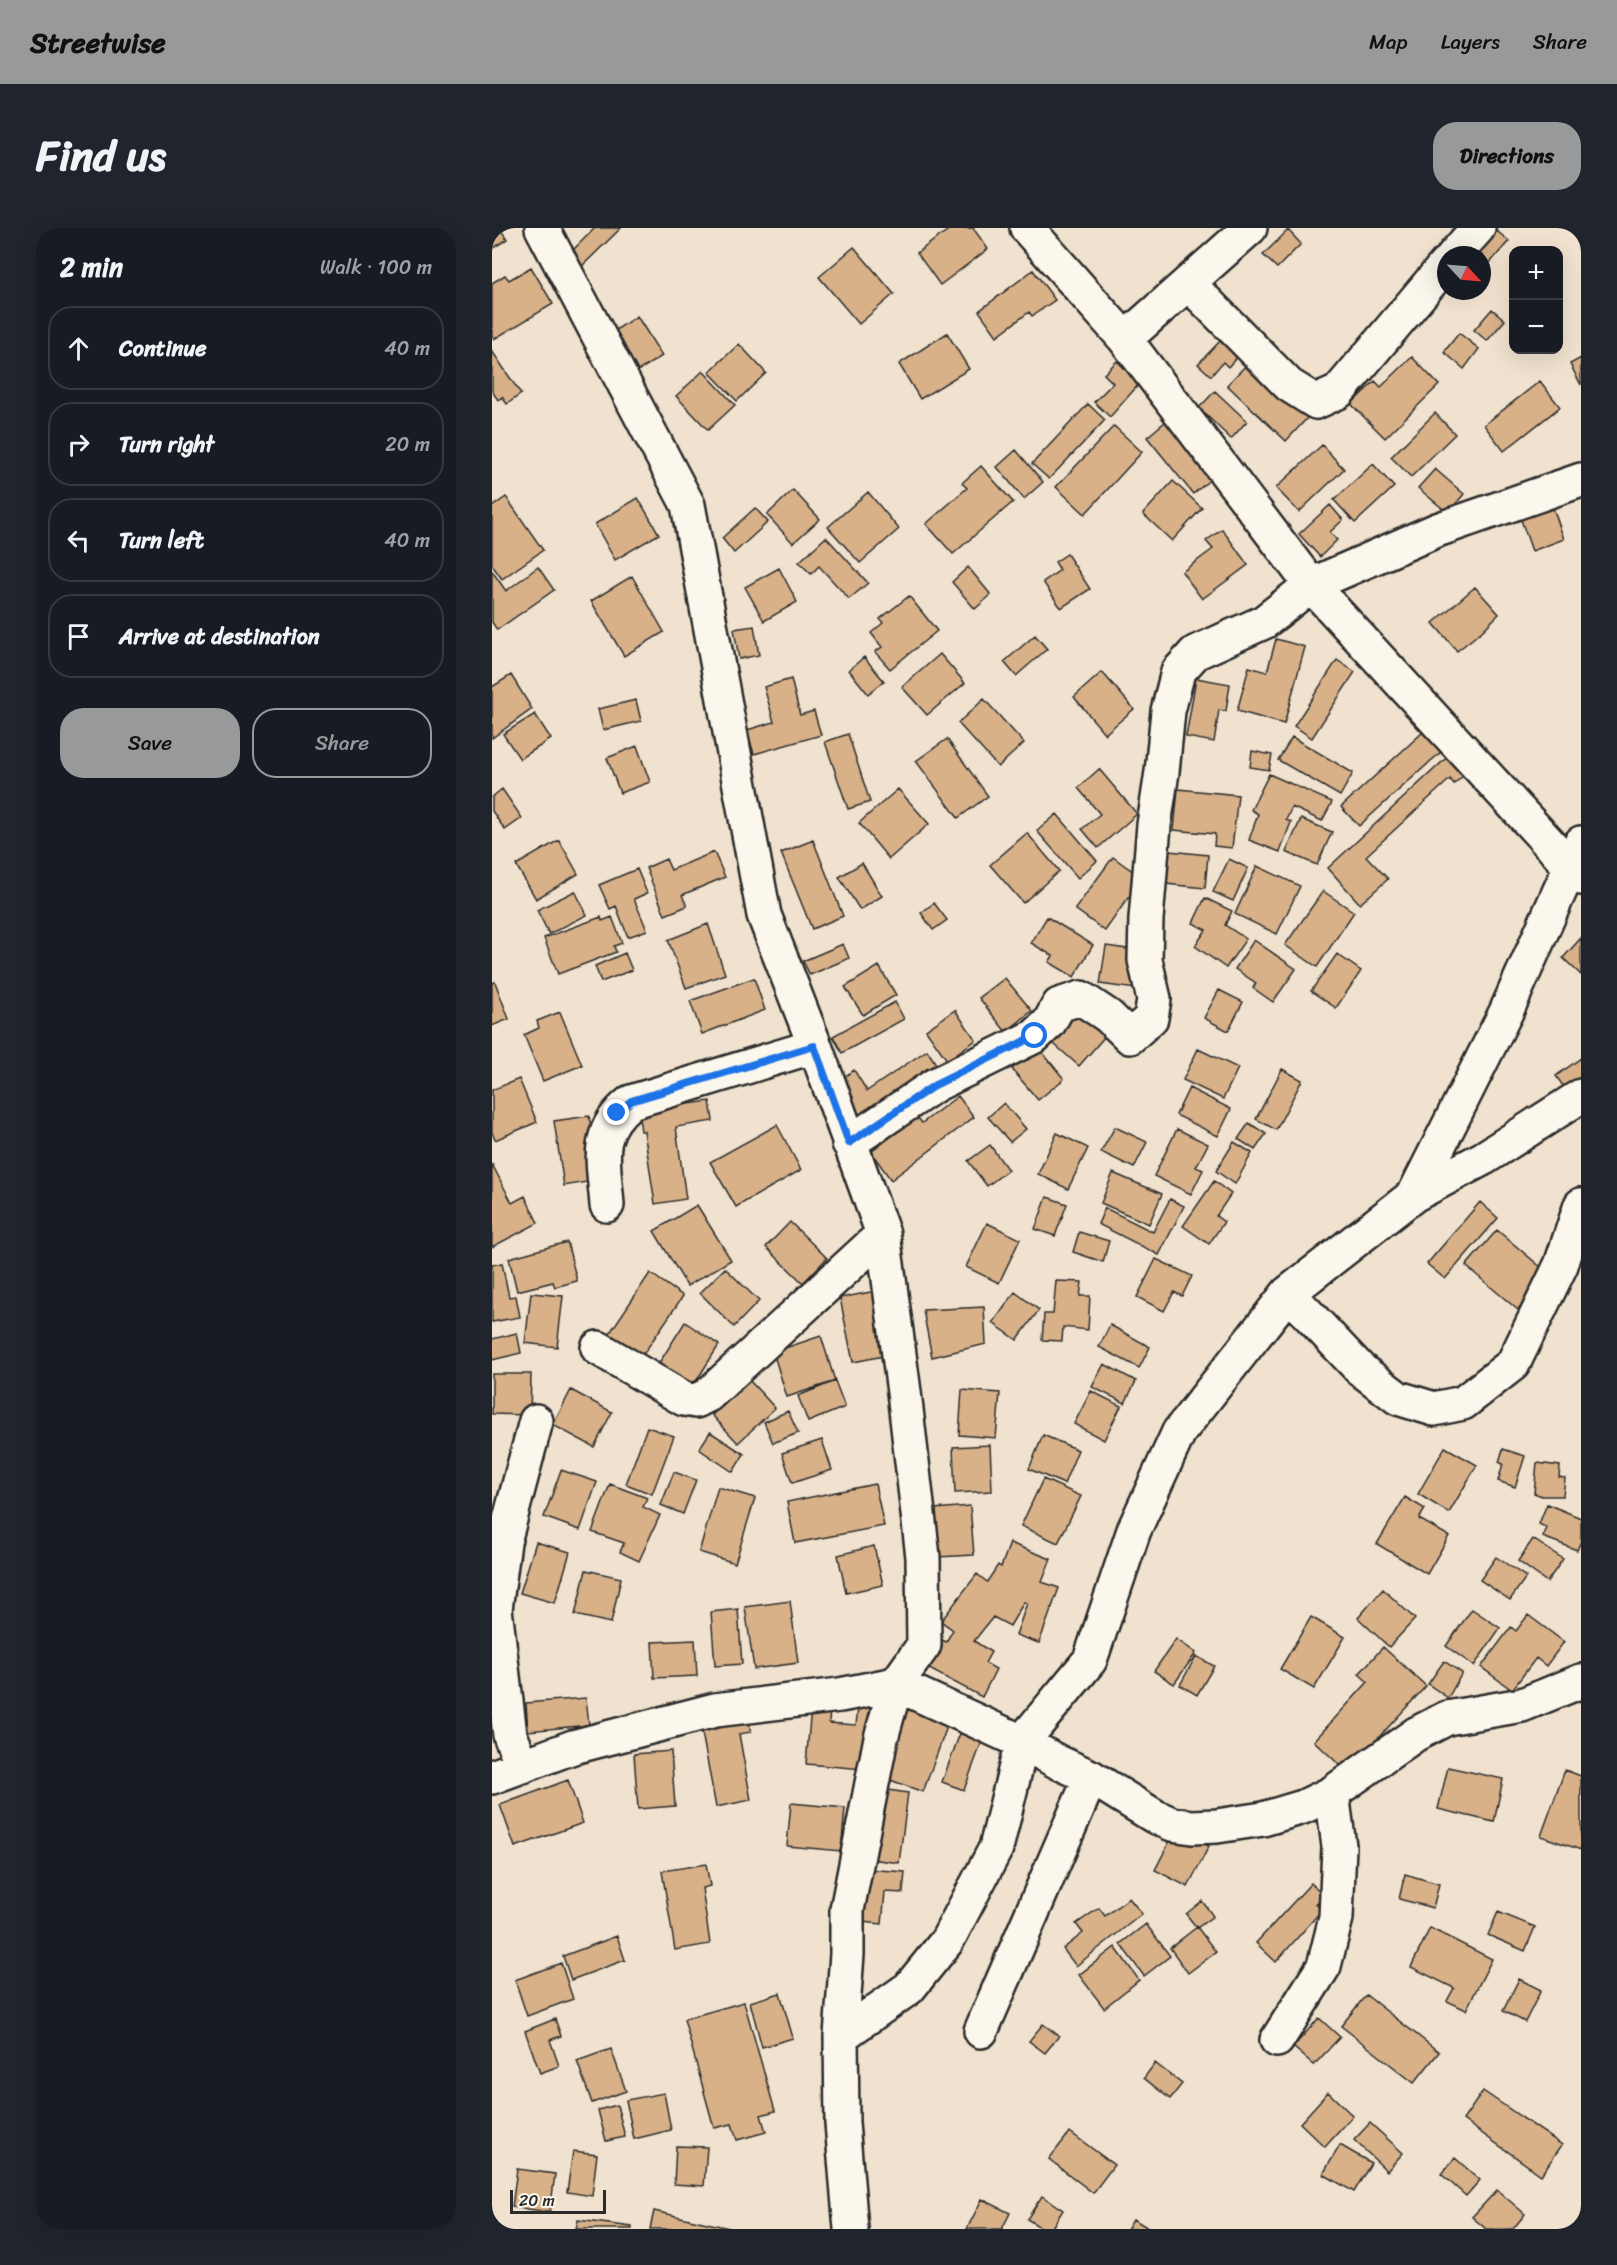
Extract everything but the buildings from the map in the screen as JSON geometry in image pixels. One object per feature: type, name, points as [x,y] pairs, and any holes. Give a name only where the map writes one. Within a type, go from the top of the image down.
[{"type":"street","points":[[542,228],[688,505],[764,915],[883,1234],[923,1557],[924,1645],[896,1684],[881,1738],[847,1911],[847,1954],[841,2036],[842,2123],[851,2229]]},
{"type":"street","points":[[1027,228],[1125,339],[1311,585],[1578,863],[1414,1195]]},
{"type":"street","points":[[1125,339],[1250,228]]},
{"type":"street","points":[[1462,246],[1478,228]]},
{"type":"street","points":[[1189,284],[1289,385],[1316,402],[1338,392],[1437,275]]},
{"type":"street","points":[[849,1143],[935,1085],[1035,1036],[1049,1023],[1059,1005],[1081,998],[1108,1016],[1130,1037],[1151,1018],[1154,999],[1145,960],[1154,825],[1168,711],[1178,672],[1195,653],[1264,622],[1311,585],[1437,530],[1581,480]]},
{"type":"street","points":[[607,1206],[602,1141],[617,1113],[631,1101],[814,1046]]},
{"type":"street","points":[[841,2036],[909,1988],[947,1941],[996,1848],[1022,1742],[1090,1660],[1134,1530],[1179,1432],[1288,1293],[1414,1195],[1484,1158],[1581,1096]]},
{"type":"street","points":[[1288,1293],[1360,1369],[1398,1398],[1434,1408],[1463,1402],[1513,1364],[1561,1265],[1581,1205]]},
{"type":"street","points":[[598,1348],[684,1399],[696,1401],[708,1395],[883,1234]]},
{"type":"street","points":[[523,1766],[510,1735],[495,1609],[504,1542],[536,1421]]},
{"type":"street","points":[[492,1777],[573,1747],[715,1710],[840,1695],[896,1684],[1022,1742],[1090,1777],[1154,1816],[1172,1824],[1217,1827],[1263,1819],[1303,1807],[1332,1793],[1416,1734],[1447,1718],[1522,1704],[1581,1682],[1581,1664]]},
{"type":"street","points":[[981,2031],[1090,1777]]},
{"type":"street","points":[[1277,2040],[1324,1966],[1336,1918],[1339,1846],[1332,1793]]},
{"type":"route","points":[[617,1113],[631,1101],[814,1046],[849,1143],[935,1085],[1035,1036]]}]
